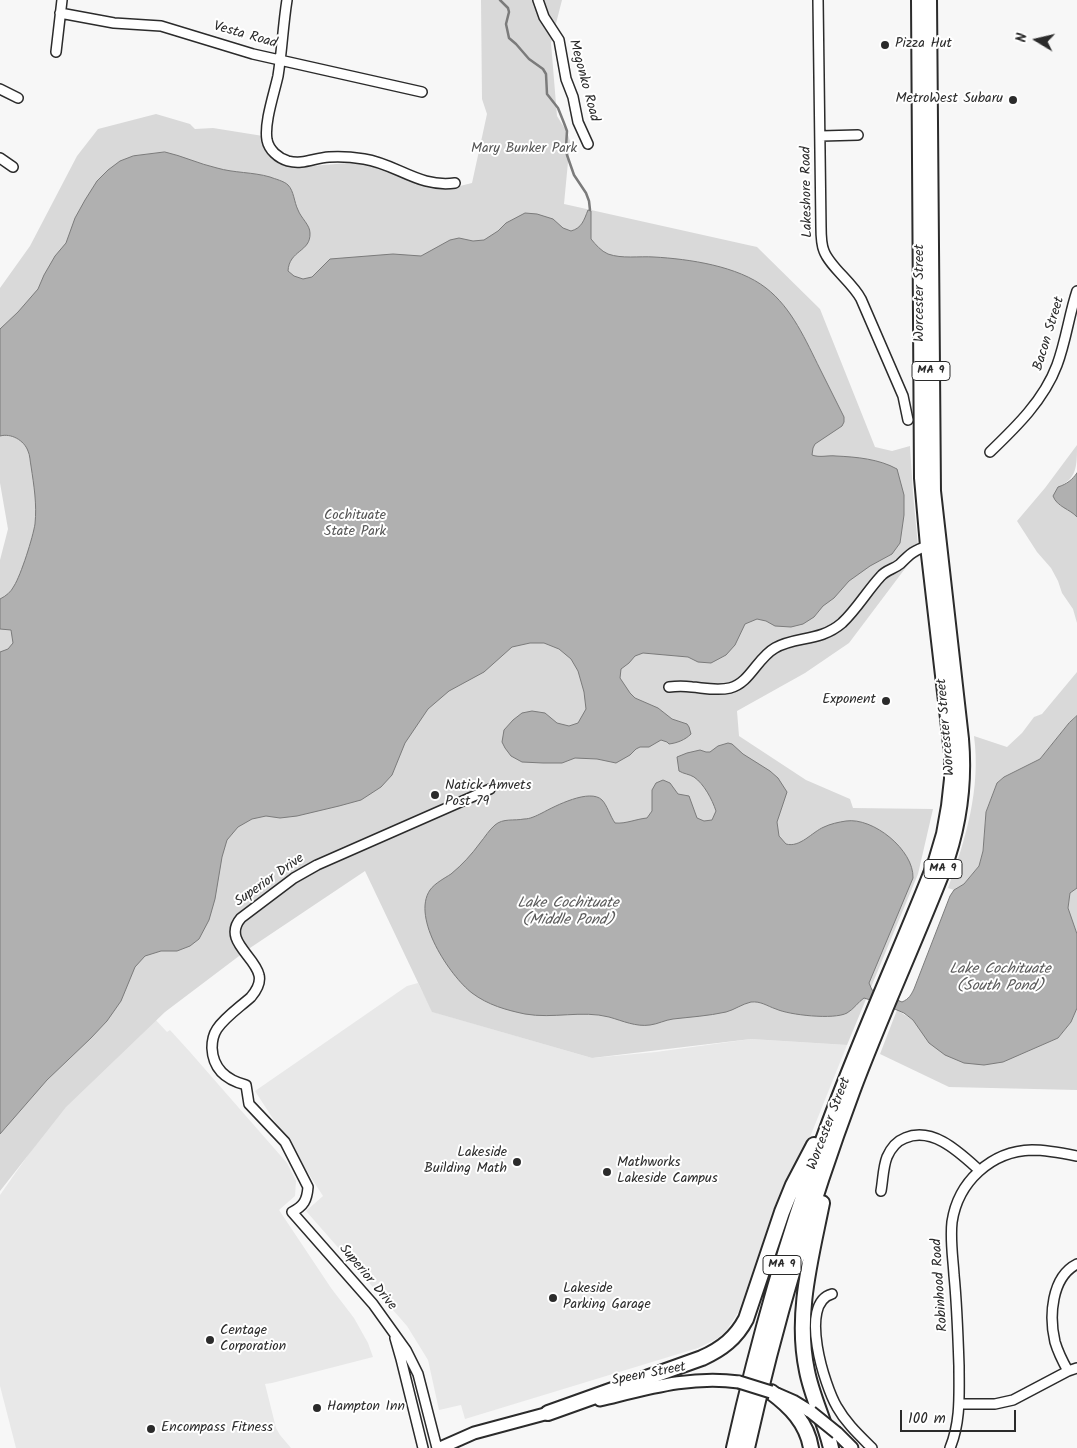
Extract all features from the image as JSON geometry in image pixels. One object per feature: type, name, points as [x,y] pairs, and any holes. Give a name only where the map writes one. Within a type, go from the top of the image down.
[{"type":"highway","name":"Worcester Street","points":[[888,990],[936,861],[946,827],[951,792],[952,753],[928,546],[921,444],[919,0]]},
{"type":"highway","name":"Worcester Street","points":[[734,1448],[782,1264],[821,1145],[844,1086],[948,857],[958,819],[962,778],[961,739],[933,491],[929,0]]},
{"type":"highway","name":"Worcester Street","points":[[747,1448],[789,1286],[816,1196],[881,1007]]},
{"type":"highway","points":[[548,1413],[702,1358],[723,1346],[736,1335],[750,1310],[787,1198],[844,1086]]},
{"type":"highway","points":[[832,1442],[807,1374],[803,1354],[802,1331],[810,1261],[837,1136]]},
{"type":"highway","points":[[771,1392],[785,1403],[800,1420],[807,1432],[811,1448]]},
{"type":"main road","name":"Speen Street","points":[[438,1448],[482,1430],[548,1413],[676,1382],[712,1379],[739,1382],[793,1401],[811,1412],[832,1442],[852,1448]]},
{"type":"street","points":[[56,52],[62,0]]},
{"type":"street","points":[[287,0],[280,60],[267,126],[267,140],[272,150],[286,160],[300,163],[329,157],[366,159],[387,165],[424,182],[455,184]]},
{"type":"street","name":"Megonko Road","points":[[538,0],[544,17],[558,40],[578,122],[588,144]]},
{"type":"street","name":"Lakeshore Road","points":[[818,0],[821,228],[823,248],[828,258],[855,289],[861,299],[903,396],[908,420]]},
{"type":"street","name":"Vesta Road","points":[[60,14],[114,23],[161,26],[253,54],[422,92]]},
{"type":"street","points":[[0,89],[18,98]]},
{"type":"street","points":[[821,136],[858,135]]},
{"type":"street","points":[[0,158],[13,167]]},
{"type":"street","name":"Bacon Street","points":[[990,452],[1037,402],[1051,378],[1059,358],[1077,291]]},
{"type":"street","points":[[669,687],[691,686],[712,689],[735,686],[773,649],[781,645],[816,637],[834,629],[850,614],[882,575],[897,566],[914,551],[928,546]]},
{"type":"street","name":"Superior Drive","points":[[438,1448],[416,1368],[406,1350],[373,1304],[292,1212],[301,1208],[307,1195],[308,1187],[284,1142],[249,1104],[246,1085],[228,1078],[220,1071],[213,1059],[213,1041],[215,1031],[220,1024],[251,997],[260,980],[259,973],[238,941],[235,928],[241,918],[294,878],[317,865],[490,789]]},
{"type":"street","points":[[881,1191],[888,1154],[897,1143],[918,1134],[940,1140],[979,1170]]},
{"type":"street","name":"Robinhood Road","points":[[950,1448],[958,1420],[959,1404],[958,1328],[951,1230],[958,1202],[979,1170],[1003,1155],[1043,1150],[1077,1156]]},
{"type":"street","points":[[959,1404],[995,1404],[1013,1400],[1073,1369],[1056,1343],[1053,1304],[1055,1294],[1066,1272],[1077,1264]]},
{"type":"street","points":[[832,1294],[821,1300],[816,1317],[823,1372],[831,1396],[843,1416],[872,1448]]},
{"type":"street","name":"Superior Drive","points":[[392,1330],[401,1359],[422,1448]]},
{"type":"shaded area","name":"Mathworks Lakeside Campus","points":[[418,983],[433,1012],[592,1058],[656,1052],[751,1039],[847,1045],[808,1142],[779,1195],[739,1311],[726,1331],[718,1338],[698,1348],[465,1419],[461,1405],[439,1410],[428,1360],[407,1326],[306,1211],[323,1196],[255,1091],[407,986]]},
{"type":"shaded area","points":[[153,1017],[167,1032],[170,1030],[287,1163],[296,1181],[295,1196],[279,1210],[331,1288],[354,1318],[368,1343],[373,1357],[265,1384],[276,1428],[291,1448],[16,1448],[0,1386],[0,1195],[54,1118],[96,1070]]},
{"type":"green space","name":"Cochituate State Park","points":[[481,0],[562,0],[551,43],[557,116],[570,141],[564,204],[757,247],[820,309],[875,447],[892,451],[910,446],[919,557],[913,558],[849,643],[805,673],[737,711],[739,736],[806,780],[850,799],[853,808],[933,809],[918,874],[847,1045],[751,1039],[592,1058],[432,1012],[365,871],[247,950],[165,1012],[66,1107],[0,1191],[0,560],[8,529],[0,483],[0,288],[30,246],[77,156],[98,129],[156,114],[190,124],[195,129],[213,128],[263,136],[265,143],[295,166],[360,162],[436,189],[448,189],[472,183],[487,114],[482,99]]},
{"type":"green space","points":[[1077,445],[1075,471],[1069,480],[1058,487],[1058,504],[1077,517],[1077,623],[1073,609],[1062,593],[1051,568],[1037,552],[1017,521],[1045,488]]},
{"type":"green space","points":[[1077,672],[1077,716],[1040,759],[1004,777],[997,783],[986,812],[983,851],[979,866],[964,884],[954,890],[948,888],[961,851],[974,794],[976,755],[974,736],[1007,747],[1022,733],[1034,717],[1042,714]]},
{"type":"green space","points":[[1077,888],[1077,934],[1068,908],[1070,893]]},
{"type":"green space","points":[[1077,1008],[1077,1090],[949,1087],[880,1054],[897,1010],[913,1020],[921,1030],[1021,1053],[1058,1038],[1071,1022]]},
{"type":"water","name":"Cochituate State Park","points":[[165,152],[223,170],[270,177],[288,185],[292,190],[299,213],[310,230],[307,244],[292,259],[288,271],[294,276],[303,279],[312,277],[330,259],[393,254],[421,256],[450,240],[459,238],[473,241],[484,240],[506,223],[525,213],[537,214],[553,219],[563,228],[571,231],[580,226],[588,210],[591,211],[591,239],[601,250],[608,254],[697,262],[727,269],[755,280],[775,296],[791,315],[804,336],[844,417],[842,426],[815,444],[812,455],[868,459],[897,469],[904,495],[904,515],[900,543],[892,554],[870,566],[849,581],[814,617],[803,624],[791,627],[775,626],[757,619],[745,624],[735,645],[726,655],[711,663],[698,662],[688,657],[643,653],[635,656],[621,669],[620,678],[630,693],[635,698],[658,708],[672,719],[687,724],[691,734],[684,740],[675,743],[669,744],[661,740],[649,747],[640,747],[616,763],[597,759],[575,758],[562,763],[522,762],[511,756],[502,742],[504,730],[522,713],[532,711],[545,713],[557,723],[569,726],[578,723],[586,709],[584,692],[578,671],[571,659],[559,649],[544,643],[530,643],[512,647],[484,672],[449,691],[428,709],[405,743],[392,775],[381,787],[361,800],[297,816],[280,818],[266,816],[252,819],[238,827],[227,840],[222,857],[215,899],[209,920],[199,939],[190,946],[177,951],[161,951],[145,956],[135,967],[121,1001],[107,1021],[47,1080],[0,1134],[0,652],[8,649],[13,643],[11,630],[0,629],[0,599],[11,590],[20,574],[34,530],[36,509],[29,453],[20,441],[13,437],[0,436],[0,329],[38,289],[55,256],[66,243],[75,218],[97,181],[120,161],[133,156]]},
{"type":"water","points":[[1077,473],[1077,517],[1057,503],[1053,496],[1058,487],[1069,482]]},
{"type":"water","name":"Lake Cochituate (Middle Pond)","points":[[1077,716],[1077,888],[1070,893],[1068,908],[1077,934],[1077,1008],[1071,1022],[1058,1038],[1003,1062],[984,1065],[964,1063],[945,1055],[929,1043],[913,1020],[904,1013],[864,998],[852,1010],[841,1015],[812,1016],[791,1013],[761,1003],[751,1002],[726,1012],[645,1025],[599,1015],[546,1016],[525,1014],[484,1001],[472,993],[453,974],[436,946],[429,930],[425,916],[425,902],[430,890],[459,867],[491,829],[502,821],[531,818],[572,799],[589,796],[602,800],[615,823],[647,818],[652,811],[652,790],[656,783],[663,780],[670,783],[678,794],[689,796],[697,818],[704,821],[712,820],[716,811],[710,797],[698,780],[679,771],[677,757],[700,750],[710,752],[718,746],[728,743],[770,771],[778,778],[787,792],[777,822],[779,836],[786,844],[791,845],[801,842],[819,829],[829,825],[846,821],[857,821],[879,830],[890,838],[907,857],[912,867],[913,878],[869,983],[872,990],[902,1002],[910,997],[914,989],[950,896],[954,890],[964,884],[979,866],[983,851],[986,812],[997,783],[1004,777],[1040,759]]},
{"type":"waterway","points":[[500,0],[508,8],[509,12],[506,24],[509,38],[546,74],[547,94],[558,108],[567,131],[567,155],[574,175],[586,193],[590,210]]},
{"type":"place","name":"Pizza Hut","points":[[885,45]]},
{"type":"place","name":"MetroWest Subaru","points":[[1013,100]]},
{"type":"place","name":"Exponent","points":[[886,701]]},
{"type":"place","name":"Natick Amvets Post 79","points":[[435,795]]},
{"type":"place","name":"Lakeside Building Math","points":[[517,1162]]},
{"type":"place","name":"Mathworks Lakeside Campus","points":[[607,1172]]},
{"type":"place","name":"Lakeside Parking Garage","points":[[553,1298]]},
{"type":"place","name":"Centage Corporation","points":[[210,1340]]},
{"type":"place","name":"Hampton Inn","points":[[317,1408]]},
{"type":"place","name":"Encompass Fitness","points":[[151,1429]]},
{"type":"park label","name":"Mary Bunker Park","points":[[524,150]]},
{"type":"water label","name":"Lake Cochituate (South Pond)","points":[[1000,978]]}]
